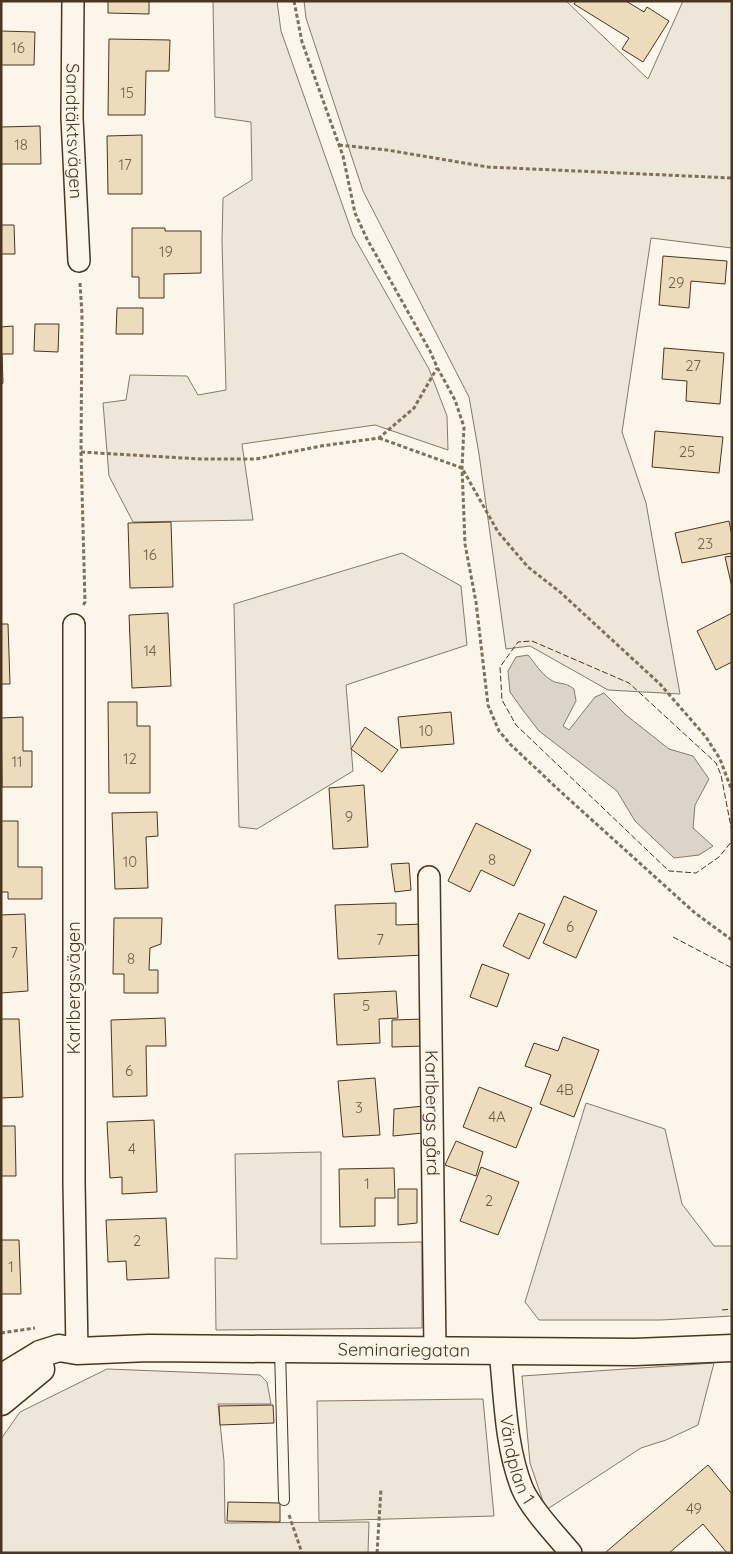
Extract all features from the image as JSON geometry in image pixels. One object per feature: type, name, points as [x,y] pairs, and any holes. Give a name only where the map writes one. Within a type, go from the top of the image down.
[{"type":"street","name":"Sandtäktsvägen","points":[[73,1],[72,118],[79,261]]},
{"type":"street","name":"Karlbergsvägen","points":[[74,625],[74,1183],[77,1351]]},
{"type":"street","name":"Karlbergs gård","points":[[429,877],[435,1350]]},
{"type":"street","name":"Seminariegatan","points":[[1,1378],[40,1354],[59,1348],[77,1351],[149,1348],[634,1352],[732,1348]]},
{"type":"street","points":[[1,1402],[41,1369],[77,1351]]},
{"type":"street","name":"Vändplan 1","points":[[500,1351],[510,1449],[523,1489],[545,1523],[571,1553]]},
{"type":"lane","points":[[280,1350],[284,1500]]},
{"type":"path","points":[[294,1],[302,42],[339,145],[355,214],[430,351],[455,400],[464,427],[462,468],[466,544],[476,602],[488,705],[499,731],[511,745],[561,792],[674,894],[732,940]]},
{"type":"path","points":[[339,145],[371,148],[488,167],[732,178]]},
{"type":"path","points":[[74,625],[84,602],[81,452],[82,314],[79,261]]},
{"type":"path","points":[[379,438],[414,408],[437,367]]},
{"type":"path","points":[[81,452],[200,459],[256,459],[321,446],[379,438],[462,468],[498,532],[528,567],[560,592],[660,684],[706,737],[720,759],[732,790]]},
{"type":"path","points":[[377,1553],[381,1489]]},
{"type":"path","points":[[284,1500],[302,1553]]},
{"type":"shaded area","points":[[213,1],[277,1],[281,31],[353,235],[429,369],[447,416],[448,450],[375,425],[242,444],[253,520],[133,522],[109,476],[103,403],[126,400],[130,375],[187,376],[198,395],[226,390],[222,241],[223,198],[252,180],[251,122],[215,117]]},
{"type":"shaded area","points":[[304,1],[566,1],[648,79],[683,1],[732,1],[732,248],[651,238],[622,432],[646,503],[680,694],[608,690],[530,646],[506,649],[479,454],[469,397],[363,191],[306,18]]},
{"type":"shaded area","points":[[402,553],[461,586],[467,645],[346,685],[353,771],[257,829],[239,827],[234,604]]},
{"type":"shaded area","points":[[528,655],[547,678],[574,689],[576,701],[563,726],[569,730],[595,697],[604,693],[626,715],[669,749],[693,756],[709,779],[695,805],[693,828],[713,846],[699,855],[674,858],[635,821],[617,791],[539,731],[510,692],[508,671],[516,657]]},
{"type":"shaded area","points":[[586,1103],[665,1129],[682,1204],[714,1246],[732,1246],[732,1316],[661,1320],[539,1320],[525,1302]]},
{"type":"shaded area","points":[[321,1152],[321,1244],[422,1242],[422,1328],[216,1330],[215,1258],[237,1259],[235,1154]]},
{"type":"shaded area","points":[[714,1363],[698,1425],[666,1440],[641,1448],[546,1510],[530,1463],[522,1376]]},
{"type":"shaded area","points":[[107,1369],[260,1375],[267,1382],[271,1404],[218,1404],[224,1461],[225,1523],[369,1522],[368,1553],[1,1553],[1,1439],[20,1412]]},
{"type":"shaded area","points":[[483,1399],[494,1516],[319,1521],[317,1401]]},
{"type":"building","points":[[108,1],[149,1],[149,14],[108,13]]},
{"type":"building","points":[[576,1],[626,1],[644,12],[647,7],[669,21],[643,62],[622,49],[629,38],[574,4]]},
{"type":"building","points":[[1,31],[35,32],[34,65],[1,65]]},
{"type":"building","points":[[109,39],[170,40],[169,71],[146,71],[145,115],[108,115]]},
{"type":"building","points":[[40,126],[41,164],[1,164],[1,127]]},
{"type":"building","points":[[142,135],[142,194],[108,194],[107,136]]},
{"type":"building","points":[[1,225],[14,225],[15,254],[1,254]]},
{"type":"building","points":[[132,228],[165,228],[165,231],[201,231],[201,273],[164,274],[164,298],[139,298],[139,277],[132,277]]},
{"type":"building","points":[[663,256],[727,261],[725,284],[691,281],[689,308],[659,305]]},
{"type":"building","points":[[117,308],[143,308],[143,334],[116,334]]},
{"type":"building","points":[[35,324],[59,324],[58,352],[34,351]]},
{"type":"building","points":[[13,326],[13,354],[2,354],[3,383],[1,384],[1,327]]},
{"type":"building","points":[[664,348],[724,353],[720,404],[686,401],[687,381],[662,379]]},
{"type":"building","points":[[655,431],[723,437],[719,473],[652,467]]},
{"type":"building","points":[[729,521],[732,536],[732,553],[682,563],[675,533]]},
{"type":"building","points":[[171,522],[173,587],[130,588],[128,523]]},
{"type":"building","points":[[732,556],[732,587],[725,557]]},
{"type":"building","points":[[168,613],[171,686],[132,688],[129,615]]},
{"type":"building","points":[[732,613],[732,662],[716,670],[697,631]]},
{"type":"building","points":[[1,624],[8,624],[10,684],[1,684]]},
{"type":"building","points":[[108,702],[137,702],[137,726],[150,726],[150,793],[109,793]]},
{"type":"building","points":[[451,712],[454,744],[401,748],[398,717]]},
{"type":"building","points":[[23,717],[23,751],[32,751],[32,787],[2,787],[1,718]]},
{"type":"building","points":[[365,727],[398,750],[382,772],[351,749]]},
{"type":"building","points":[[364,785],[368,847],[333,849],[329,788]]},
{"type":"building","points":[[157,812],[158,836],[146,837],[148,888],[115,889],[112,813]]},
{"type":"building","points":[[1,821],[18,821],[18,867],[42,867],[42,899],[8,899],[8,892],[1,892]]},
{"type":"building","points":[[476,823],[531,850],[514,886],[481,870],[470,892],[448,881]]},
{"type":"building","points":[[409,863],[411,890],[395,892],[391,864]]},
{"type":"building","points":[[564,896],[597,911],[576,958],[543,943]]},
{"type":"building","points":[[396,903],[396,925],[424,924],[425,955],[338,959],[335,905]]},
{"type":"building","points":[[519,913],[545,924],[529,959],[503,946]]},
{"type":"building","points":[[25,914],[28,991],[1,993],[1,915]]},
{"type":"building","points":[[114,918],[162,918],[161,944],[150,948],[149,970],[158,970],[158,993],[124,993],[124,974],[113,974]]},
{"type":"building","points":[[482,964],[509,974],[497,1007],[470,997]]},
{"type":"building","points":[[396,991],[398,1018],[379,1019],[380,1043],[337,1045],[334,994]]},
{"type":"building","points":[[165,1018],[166,1046],[146,1046],[147,1096],[113,1097],[111,1020]]},
{"type":"building","points":[[1,1019],[19,1019],[23,1097],[1,1098]]},
{"type":"building","points":[[424,1019],[424,1046],[392,1047],[392,1020]]},
{"type":"building","points":[[563,1037],[599,1050],[574,1117],[540,1104],[551,1075],[525,1066],[534,1043],[558,1051]]},
{"type":"building","points":[[375,1078],[380,1135],[343,1137],[338,1081]]},
{"type":"building","points":[[479,1087],[532,1108],[516,1148],[463,1127]]},
{"type":"building","points":[[424,1106],[423,1133],[393,1136],[394,1109]]},
{"type":"building","points":[[154,1120],[157,1192],[122,1194],[122,1177],[110,1178],[107,1122]]},
{"type":"building","points":[[1,1126],[15,1126],[16,1176],[1,1176]]},
{"type":"building","points":[[456,1141],[483,1152],[476,1176],[445,1165]]},
{"type":"building","points":[[481,1167],[519,1182],[498,1235],[460,1221]]},
{"type":"building","points":[[394,1168],[395,1198],[375,1198],[375,1226],[340,1227],[339,1169]]},
{"type":"building","points":[[398,1189],[417,1189],[417,1223],[398,1225]]},
{"type":"building","points":[[166,1218],[169,1278],[127,1280],[126,1261],[108,1262],[106,1220]]},
{"type":"building","points":[[1,1240],[19,1240],[21,1294],[1,1294]]},
{"type":"building","points":[[273,1405],[274,1423],[220,1425],[219,1406]]},
{"type":"building","points":[[708,1465],[732,1494],[732,1553],[727,1553],[703,1524],[669,1553],[606,1553],[606,1552]]},
{"type":"building","points":[[228,1502],[280,1503],[280,1522],[227,1521]]},
{"type":"fence","points":[[732,832],[721,775],[716,763],[629,683],[532,641],[518,642],[500,667],[502,700],[516,725],[669,871],[696,873],[719,857],[732,841]]},
{"type":"fence","points":[[673,937],[732,968]]},
{"type":"fence","points":[[722,1310],[732,1309]]}]
